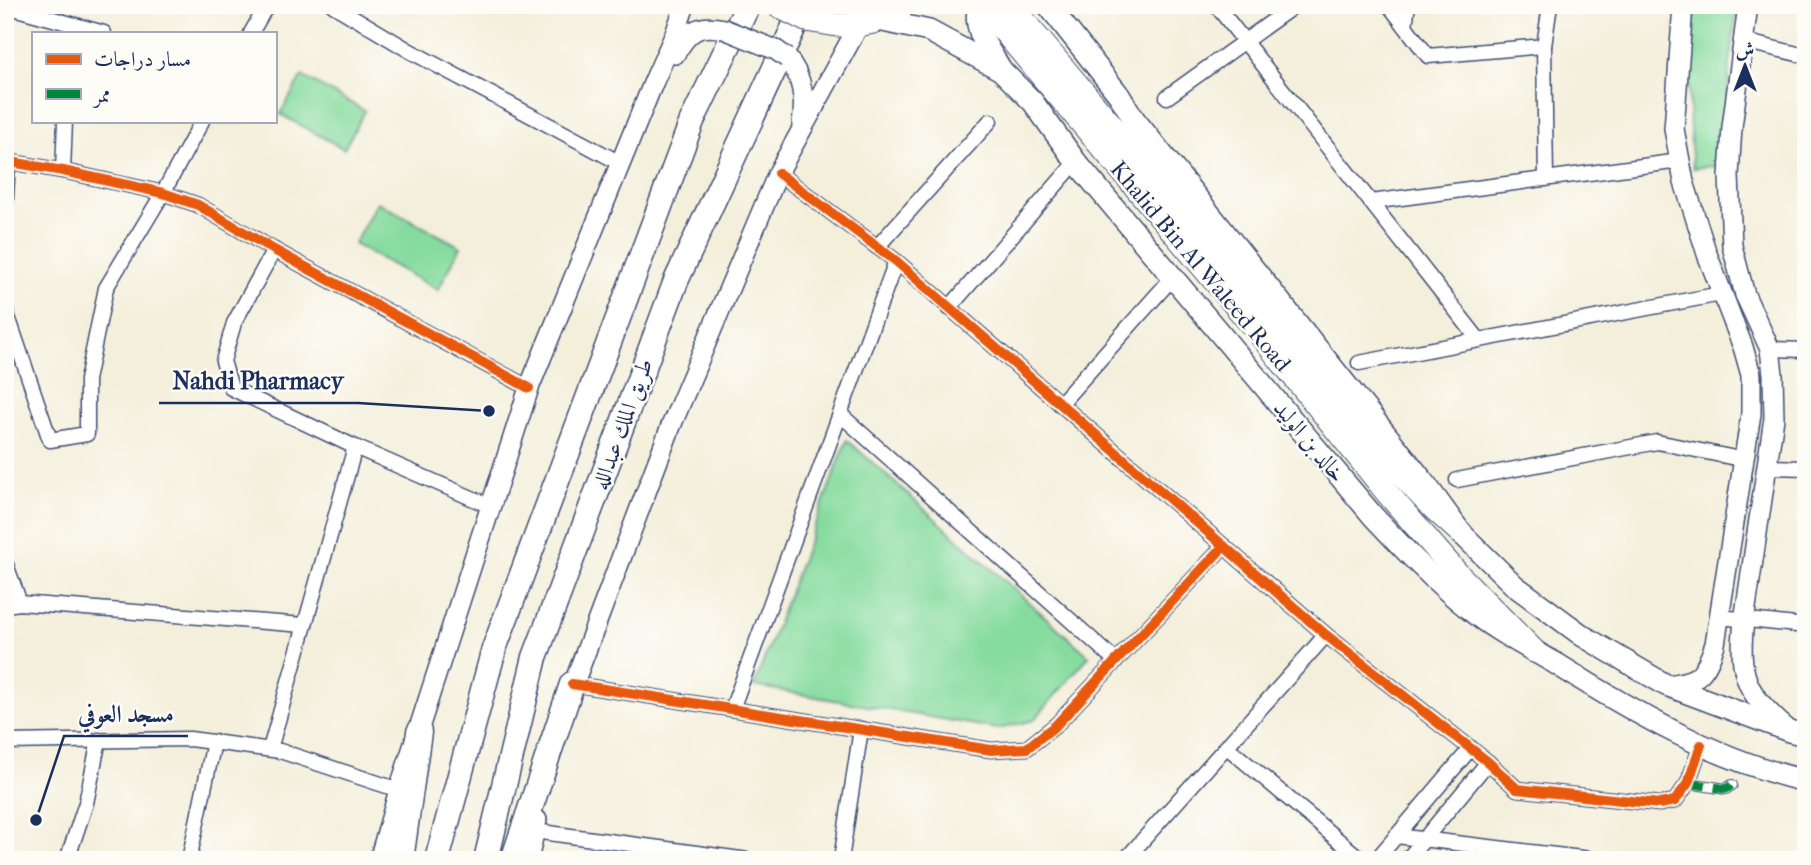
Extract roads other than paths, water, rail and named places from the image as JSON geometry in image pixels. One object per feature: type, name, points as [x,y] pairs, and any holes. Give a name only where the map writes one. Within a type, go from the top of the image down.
[{"type":"highway","name":"طريق الملك عبدالله","points":[[436,860],[494,649],[692,121],[748,5]]},
{"type":"highway","name":"خالد بن الوليد","points":[[776,5],[806,19],[848,25],[883,20],[904,5]]},
{"type":"highway","name":"طريق الملك عبدالله","points":[[486,860],[535,657],[676,281],[804,5]]},
{"type":"highway","name":"Khalid Bin Al Waleed Road","points":[[980,5],[1399,472],[1461,533]]},
{"type":"highway","name":"Khalid Bin Al Waleed Road","points":[[1010,5],[1212,261],[1389,495],[1456,572],[1534,651]]},
{"type":"highway","points":[[513,860],[572,684]]},
{"type":"highway","points":[[401,860],[419,732]]},
{"type":"main road","points":[[379,860],[399,790],[529,388],[685,5]]},
{"type":"main road","points":[[980,5],[976,15],[979,32],[1001,70]]},
{"type":"main road","points":[[1048,5],[1119,95],[1134,119],[1424,482],[1461,533],[1515,586],[1583,636],[1666,685],[1798,733]]},
{"type":"main road","points":[[1666,685],[1684,683],[1696,678],[1707,666],[1720,617],[1751,414],[1751,375],[1684,182],[1674,129],[1683,5]]},
{"type":"main road","points":[[1748,5],[1729,176],[1732,246],[1745,295],[1770,349],[1774,418],[1744,621],[1742,668],[1748,686],[1765,709],[1798,733]]},
{"type":"main road","name":"خالد بن الوليد","points":[[883,20],[929,31],[1001,70],[1033,102],[1076,162],[1373,516],[1403,548],[1470,610],[1620,704],[1700,745],[1782,775],[1806,780]]},
{"type":"main road","points":[[528,860],[572,684],[671,426],[778,173],[801,130],[848,25]]},
{"type":"main road","points":[[654,81],[690,33],[706,27],[724,29],[776,50],[795,68],[801,85],[804,108],[801,130]]},
{"type":"street","points":[[252,32],[267,5]]},
{"type":"street","points":[[333,5],[410,51],[620,163]]},
{"type":"street","points":[[1216,5],[1479,340]]},
{"type":"street","points":[[1167,97],[1295,5]]},
{"type":"street","points":[[1389,5],[1428,55],[1544,46]]},
{"type":"street","points":[[1405,26],[1408,5]]},
{"type":"street","points":[[1546,179],[1544,46],[1550,5]]},
{"type":"street","points":[[6,6],[68,28],[97,32]]},
{"type":"street","points":[[1743,41],[1806,56]]},
{"type":"street","points":[[877,247],[990,121]]},
{"type":"street","points":[[63,171],[65,122]]},
{"type":"street","points":[[5,307],[50,440],[87,434],[87,380],[106,288],[201,122]]},
{"type":"street","points":[[5,216],[7,162],[163,193],[198,205],[274,250],[529,388]]},
{"type":"street","points":[[950,308],[1076,162]]},
{"type":"street","points":[[1371,202],[1680,162]]},
{"type":"street","points":[[778,173],[896,261],[1326,635],[1471,748],[1517,789],[1660,804],[1675,801],[1688,783],[1700,745]]},
{"type":"street","points":[[274,250],[234,323],[223,361],[231,387],[355,447],[490,506]]},
{"type":"street","points":[[732,709],[896,261]]},
{"type":"street","points":[[1060,404],[1173,277]]},
{"type":"street","points":[[1359,363],[1721,294]]},
{"type":"street","points":[[1770,349],[1806,350]]},
{"type":"street","points":[[841,415],[1116,661]]},
{"type":"street","points":[[1457,480],[1657,442],[1745,460]]},
{"type":"street","points":[[270,750],[355,447]]},
{"type":"street","points":[[1767,467],[1806,468]]},
{"type":"street","points":[[572,684],[991,750],[1027,748],[1056,725],[1224,546]]},
{"type":"street","points":[[5,562],[13,604],[304,625]]},
{"type":"street","points":[[1720,617],[1806,626]]},
{"type":"street","points":[[1125,860],[1326,635]]},
{"type":"street","points":[[841,860],[861,729]]},
{"type":"street","points":[[5,742],[190,739],[281,751],[399,790]]},
{"type":"street","points":[[67,860],[86,803],[99,740]]},
{"type":"street","points":[[189,860],[214,742]]},
{"type":"street","points":[[1227,747],[1362,860]]},
{"type":"street","points":[[1376,860],[1471,748]]},
{"type":"street","points":[[1407,860],[1488,762]]},
{"type":"street","points":[[1688,783],[1726,789],[1732,785]]},
{"type":"street","points":[[534,831],[680,855],[748,860]]},
{"type":"street","points":[[1396,836],[1599,860]]},
{"type":"place","name":"Nahdi Pharmacy","points":[[489,411]]},
{"type":"place","name":"مسجد العوفي","points":[[36,820]]}]
